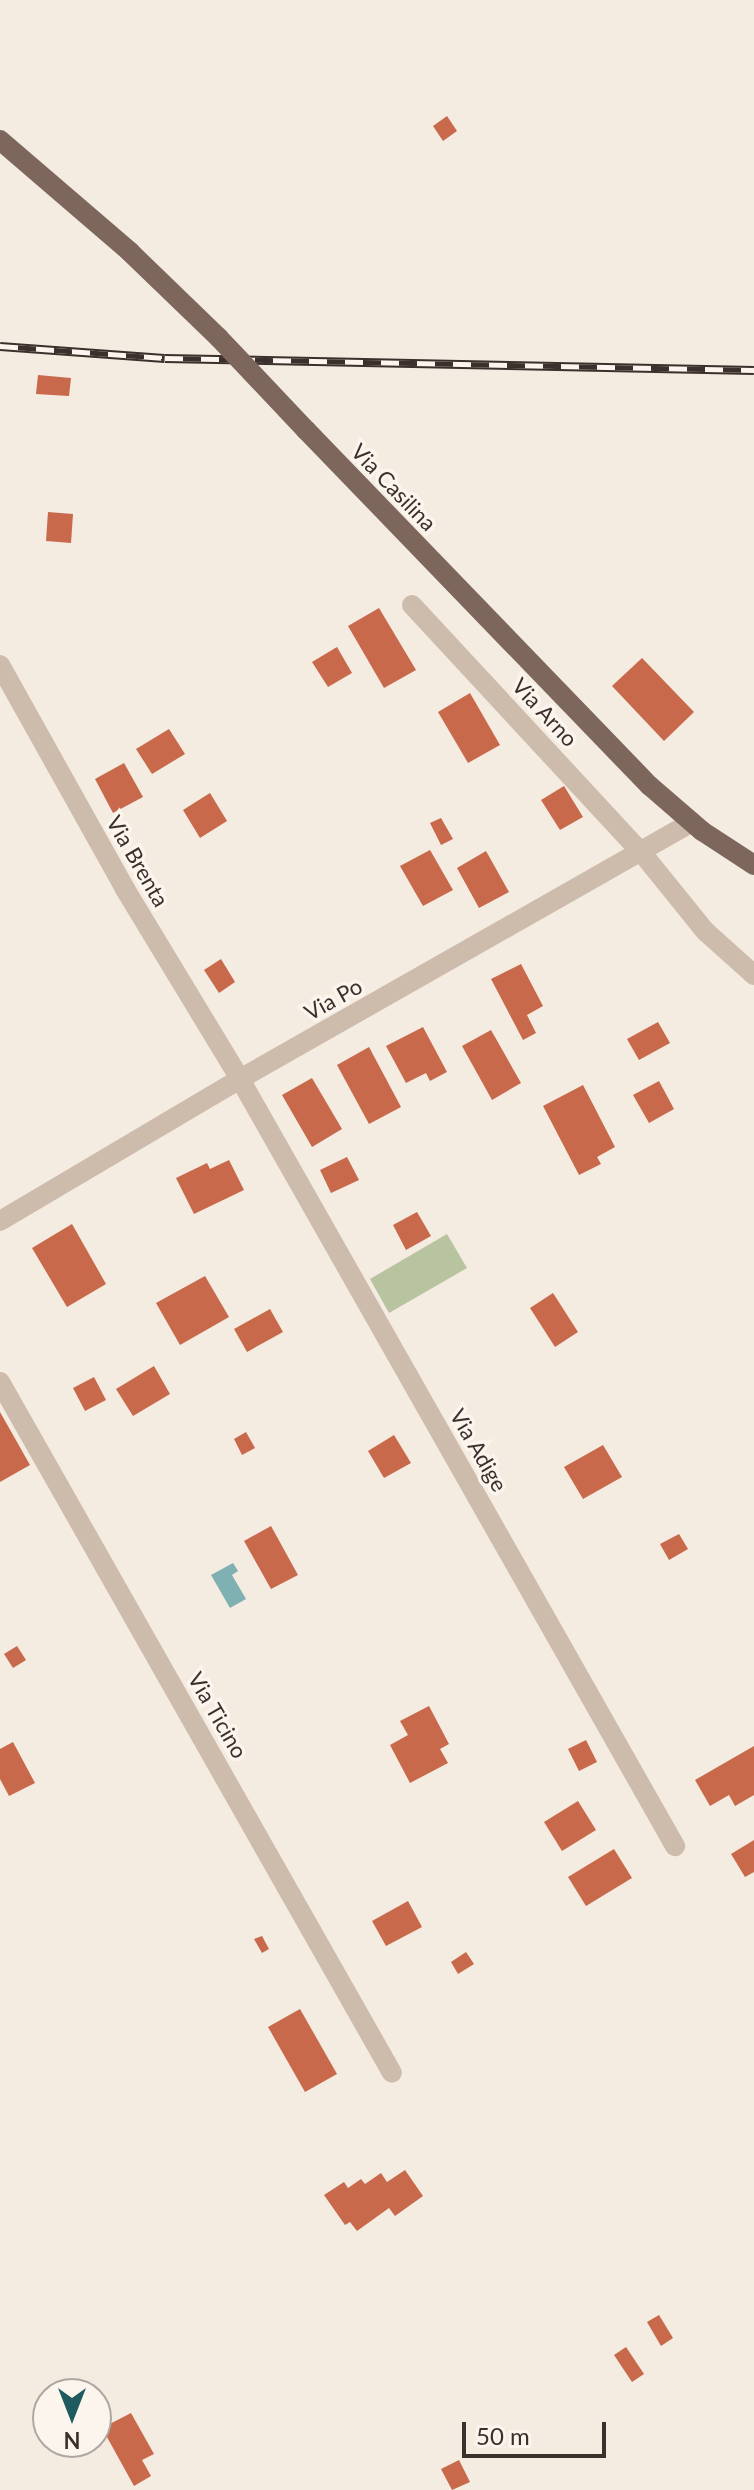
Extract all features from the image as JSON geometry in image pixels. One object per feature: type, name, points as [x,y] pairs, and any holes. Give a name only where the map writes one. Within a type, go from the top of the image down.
[{"type":"main road","name":"Via Casilina","points":[[0,140],[130,252],[219,338],[552,688],[692,822],[754,865]]},
{"type":"street","name":"Via Arno","points":[[412,605],[642,853],[705,931],[754,975]]},
{"type":"street","name":"Via Brenta","points":[[0,665],[125,889],[240,1079]]},
{"type":"street","name":"Via Po","points":[[0,1221],[240,1079],[692,822]]},
{"type":"street","name":"Via Adige","points":[[240,1079],[675,1846]]},
{"type":"street","name":"Via Ticino","points":[[0,1382],[392,2073]]},
{"type":"green space","points":[[447,1234],[467,1268],[389,1313],[370,1279]]},
{"type":"water","points":[[233,1563],[238,1571],[232,1575],[246,1599],[230,1608],[211,1575]]},
{"type":"building","points":[[447,116],[457,131],[443,141],[433,126]]},
{"type":"building","points":[[38,375],[71,378],[69,396],[36,394]]},
{"type":"building","points":[[48,512],[73,514],[71,543],[46,541]]},
{"type":"building","points":[[379,608],[416,670],[384,688],[348,626]]},
{"type":"building","points":[[337,647],[352,673],[328,687],[312,662]]},
{"type":"building","points":[[642,658],[694,712],[664,741],[612,686]]},
{"type":"building","points":[[470,693],[500,745],[468,763],[438,712]]},
{"type":"building","points":[[169,729],[185,754],[152,774],[136,749]]},
{"type":"building","points":[[124,763],[143,797],[113,813],[95,779]]},
{"type":"building","points":[[564,786],[583,817],[560,830],[541,800]]},
{"type":"building","points":[[210,793],[227,821],[200,838],[183,810]]},
{"type":"building","points":[[441,818],[453,839],[441,845],[430,823]]},
{"type":"building","points":[[430,850],[453,890],[423,906],[400,866]]},
{"type":"building","points":[[486,851],[509,892],[479,908],[457,868]]},
{"type":"building","points":[[221,959],[235,982],[219,993],[204,970]]},
{"type":"building","points":[[521,964],[543,1006],[527,1015],[536,1033],[523,1040],[491,979]]},
{"type":"building","points":[[658,1022],[670,1043],[639,1060],[627,1039]]},
{"type":"building","points":[[423,1027],[447,1072],[430,1081],[426,1073],[406,1083],[386,1046]]},
{"type":"building","points":[[491,1030],[521,1083],[492,1100],[462,1046]]},
{"type":"building","points":[[369,1047],[401,1107],[369,1124],[337,1065]]},
{"type":"building","points":[[312,1078],[342,1129],[312,1147],[282,1095]]},
{"type":"building","points":[[659,1081],[674,1109],[649,1123],[633,1095]]},
{"type":"building","points":[[583,1085],[615,1147],[597,1157],[601,1164],[579,1175],[543,1106]]},
{"type":"building","points":[[347,1157],[359,1180],[331,1193],[320,1170]]},
{"type":"building","points":[[229,1160],[244,1190],[194,1214],[176,1178],[207,1163],[210,1169]]},
{"type":"building","points":[[417,1212],[431,1236],[406,1250],[393,1225]]},
{"type":"building","points":[[72,1224],[106,1284],[67,1307],[32,1248]]},
{"type":"building","points":[[205,1276],[229,1317],[180,1345],[156,1303]]},
{"type":"building","points":[[553,1293],[578,1332],[555,1347],[530,1308]]},
{"type":"building","points":[[270,1309],[283,1332],[247,1352],[234,1329]]},
{"type":"building","points":[[154,1366],[170,1394],[133,1416],[116,1389]]},
{"type":"building","points":[[94,1377],[106,1400],[85,1411],[73,1388]]},
{"type":"building","points":[[0,1412],[30,1465],[0,1482]]},
{"type":"building","points":[[246,1432],[255,1448],[242,1455],[234,1439]]},
{"type":"building","points":[[394,1435],[411,1463],[384,1478],[368,1451]]},
{"type":"building","points":[[603,1445],[622,1477],[583,1499],[564,1467]]},
{"type":"building","points":[[271,1526],[298,1575],[271,1589],[244,1541]]},
{"type":"building","points":[[679,1534],[688,1549],[669,1560],[660,1544]]},
{"type":"building","points":[[17,1646],[26,1660],[13,1668],[4,1654]]},
{"type":"building","points":[[429,1706],[449,1744],[440,1749],[448,1763],[410,1783],[390,1745],[408,1735],[400,1721]]},
{"type":"building","points":[[586,1740],[597,1762],[579,1771],[568,1749]]},
{"type":"building","points":[[13,1742],[35,1783],[9,1796],[0,1779],[0,1749]]},
{"type":"building","points":[[754,1746],[754,1795],[735,1806],[729,1795],[710,1806],[695,1780]]},
{"type":"building","points":[[578,1801],[596,1830],[562,1851],[544,1822]]},
{"type":"building","points":[[754,1840],[754,1872],[745,1877],[731,1854]]},
{"type":"building","points":[[614,1849],[632,1878],[586,1906],[568,1877]]},
{"type":"building","points":[[408,1901],[422,1927],[386,1946],[372,1921]]},
{"type":"building","points":[[262,1936],[269,1949],[262,1953],[254,1939]]},
{"type":"building","points":[[466,1952],[474,1964],[458,1974],[451,1962]]},
{"type":"building","points":[[300,2009],[337,2074],[305,2092],[268,2027]]},
{"type":"building","points":[[405,2170],[423,2196],[395,2216],[389,2208],[357,2231],[350,2222],[345,2225],[324,2195],[344,2182],[348,2188],[361,2179],[365,2184],[381,2173],[387,2182]]},
{"type":"building","points":[[659,2315],[673,2338],[661,2346],[647,2322]]},
{"type":"building","points":[[626,2347],[644,2374],[632,2382],[614,2355]]},
{"type":"building","points":[[131,2413],[154,2454],[142,2460],[151,2476],[134,2486],[112,2446],[112,2423]]},
{"type":"building","points":[[459,2460],[470,2482],[452,2490],[441,2469]]},
{"type":"railway","points":[[0,346],[165,358],[754,370]]}]
